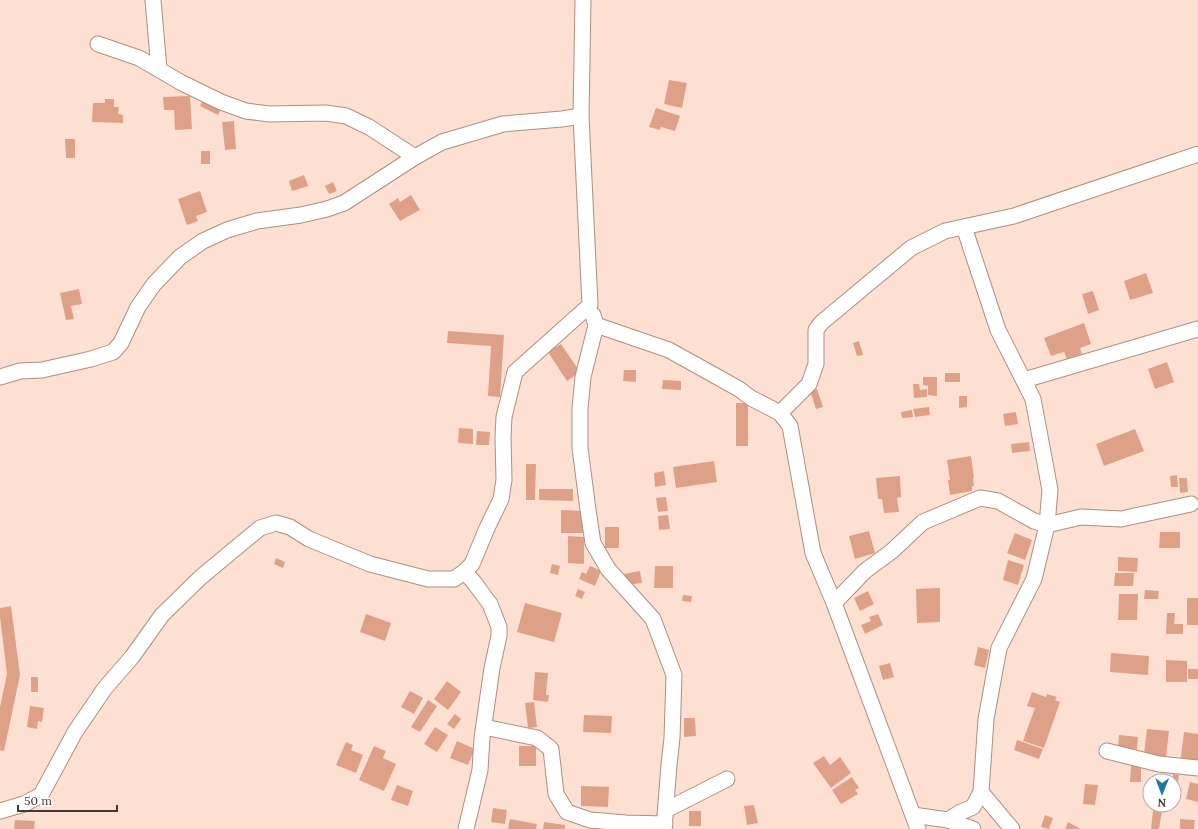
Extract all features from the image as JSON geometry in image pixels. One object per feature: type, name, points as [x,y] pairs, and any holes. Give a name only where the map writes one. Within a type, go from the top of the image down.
[{"type":"street","points":[[153,0],[159,69]]},
{"type":"street","points":[[583,0],[581,116],[590,305],[596,326],[583,377],[580,408],[580,448],[593,544],[608,569],[653,619],[674,675],[672,738],[665,821]]},
{"type":"street","points":[[98,44],[139,58],[195,90],[246,111],[269,114],[326,113],[346,116],[369,127],[415,157]]},
{"type":"street","points":[[0,377],[20,371],[42,370],[91,359],[113,352],[121,343],[138,306],[154,284],[180,257],[203,241],[227,230],[257,221],[301,215],[327,209],[344,202],[415,157],[442,142],[503,124],[581,116]]},
{"type":"street","points":[[780,413],[809,384],[816,364],[816,330],[821,323],[911,248],[945,231],[1014,216],[1198,154]]},
{"type":"street","points":[[948,820],[973,807],[981,792],[986,719],[999,648],[1034,579],[1047,525],[1050,490],[1033,398],[998,330],[964,227]]},
{"type":"street","points":[[0,811],[24,804],[41,795],[75,732],[105,688],[132,657],[162,615],[201,578],[260,528],[276,523],[290,527],[309,539],[349,556],[390,570],[428,579],[454,579],[464,572],[472,564],[487,528],[502,499],[504,480],[504,416],[515,372],[590,305]]},
{"type":"street","points":[[596,326],[669,350],[739,389],[751,398],[780,413],[790,426],[813,553],[834,603],[916,822],[948,820],[973,829]]},
{"type":"street","points":[[1024,380],[1198,329]]},
{"type":"street","points":[[834,603],[865,572],[892,551],[923,522],[980,498],[998,501],[1034,521],[1047,525],[1081,517],[1121,519],[1190,504]]},
{"type":"street","points":[[464,572],[473,581],[490,604],[499,627],[499,636],[492,668],[484,727],[480,770],[466,829]]},
{"type":"street","points":[[484,727],[537,738],[551,749],[556,794],[567,812],[590,820],[626,823],[665,821],[727,779]]},
{"type":"street","points":[[1107,751],[1159,764],[1198,768]]},
{"type":"street","points":[[981,792],[1012,829]]},
{"type":"building","points":[[669,80],[687,83],[682,108],[664,104]]},
{"type":"building","points":[[190,96],[192,129],[175,130],[174,110],[164,110],[163,97]]},
{"type":"building","points":[[105,99],[114,99],[114,107],[119,107],[118,114],[123,115],[123,123],[92,122],[93,103],[105,103]]},
{"type":"building","points":[[204,99],[222,107],[218,115],[200,106]]},
{"type":"building","points":[[656,108],[680,116],[675,131],[661,127],[660,130],[649,127]]},
{"type":"building","points":[[234,121],[236,149],[225,150],[222,122]]},
{"type":"building","points":[[65,139],[75,139],[75,158],[66,158]]},
{"type":"building","points":[[201,151],[210,151],[210,164],[201,164]]},
{"type":"building","points":[[304,175],[308,186],[292,191],[289,181]]},
{"type":"building","points":[[333,182],[337,191],[329,194],[325,186]]},
{"type":"building","points":[[200,191],[207,212],[196,216],[198,221],[187,225],[178,199]]},
{"type":"building","points":[[411,195],[420,210],[400,221],[389,204],[398,198],[400,202]]},
{"type":"building","points":[[1146,273],[1153,293],[1130,300],[1124,281]]},
{"type":"building","points":[[79,289],[82,304],[71,306],[74,319],[66,320],[60,293]]},
{"type":"building","points":[[1093,291],[1099,310],[1088,314],[1082,294]]},
{"type":"building","points":[[1084,323],[1091,344],[1080,348],[1082,354],[1067,359],[1064,352],[1051,356],[1044,338]]},
{"type":"building","points":[[448,331],[504,335],[500,397],[488,396],[491,346],[447,343]]},
{"type":"building","points":[[859,341],[863,355],[857,356],[853,343]]},
{"type":"building","points":[[561,344],[580,372],[567,381],[548,352]]},
{"type":"building","points":[[1167,362],[1174,382],[1155,389],[1148,369]]},
{"type":"building","points":[[624,370],[636,370],[636,382],[623,381]]},
{"type":"building","points":[[945,373],[960,373],[960,382],[945,382]]},
{"type":"building","points":[[923,377],[937,377],[937,396],[928,395],[928,386],[923,385]]},
{"type":"building","points":[[663,380],[681,381],[681,390],[662,389]]},
{"type":"building","points":[[913,384],[919,384],[920,390],[927,389],[927,397],[914,398]]},
{"type":"building","points":[[817,389],[823,407],[816,409],[810,391]]},
{"type":"building","points":[[959,396],[967,396],[967,407],[959,408]]},
{"type":"building","points":[[736,403],[748,403],[748,446],[736,446]]},
{"type":"building","points":[[929,407],[930,415],[915,417],[913,409]]},
{"type":"building","points":[[912,410],[913,417],[902,418],[901,412]]},
{"type":"building","points":[[1016,412],[1018,424],[1005,426],[1003,414]]},
{"type":"building","points":[[459,428],[473,429],[473,444],[458,443]]},
{"type":"building","points":[[1135,429],[1144,451],[1104,466],[1096,444]]},
{"type":"building","points":[[477,431],[490,432],[489,445],[476,445]]},
{"type":"building","points":[[1029,442],[1030,451],[1012,453],[1011,444]]},
{"type":"building","points":[[971,456],[974,478],[974,486],[972,486],[972,491],[950,495],[948,480],[950,480],[947,460]]},
{"type":"building","points":[[714,461],[717,482],[676,488],[673,467]]},
{"type":"building","points":[[526,464],[536,464],[535,500],[526,500]]},
{"type":"building","points":[[664,471],[666,485],[655,487],[654,473]]},
{"type":"building","points":[[1177,475],[1178,487],[1171,487],[1170,476]]},
{"type":"building","points":[[900,476],[901,497],[897,498],[899,512],[884,513],[882,499],[878,499],[876,478]]},
{"type":"building","points":[[1179,478],[1187,478],[1188,492],[1180,493]]},
{"type":"building","points":[[539,489],[573,489],[573,501],[539,500]]},
{"type":"building","points":[[666,497],[668,511],[658,512],[656,498]]},
{"type":"building","points":[[561,510],[585,511],[584,533],[561,533]]},
{"type":"building","points":[[668,515],[670,529],[659,530],[658,516]]},
{"type":"building","points":[[605,527],[619,527],[619,548],[605,548]]},
{"type":"building","points":[[869,531],[875,553],[855,559],[849,536]]},
{"type":"building","points":[[1160,532],[1180,532],[1180,548],[1159,548]]},
{"type":"building","points":[[1015,533],[1032,540],[1025,560],[1007,553]]},
{"type":"building","points":[[568,536],[584,537],[584,564],[568,563]]},
{"type":"building","points":[[1118,557],[1138,558],[1137,572],[1118,571]]},
{"type":"building","points":[[276,558],[285,562],[283,568],[274,564]]},
{"type":"building","points":[[1008,560],[1024,565],[1018,585],[1003,580]]},
{"type":"building","points":[[552,564],[560,566],[558,575],[550,573]]},
{"type":"building","points":[[590,566],[601,571],[595,586],[579,579],[582,572],[586,574]]},
{"type":"building","points":[[655,566],[673,566],[673,588],[654,588]]},
{"type":"building","points":[[640,571],[642,583],[625,585],[624,574]]},
{"type":"building","points":[[1115,573],[1134,573],[1133,586],[1114,586]]},
{"type":"building","points":[[940,588],[940,622],[917,623],[916,589]]},
{"type":"building","points":[[578,589],[585,592],[582,599],[575,596]]},
{"type":"building","points":[[1145,590],[1159,591],[1158,599],[1144,599]]},
{"type":"building","points":[[868,591],[874,604],[860,611],[854,598]]},
{"type":"building","points":[[1119,594],[1138,594],[1137,620],[1118,620]]},
{"type":"building","points":[[683,595],[692,596],[691,602],[682,601]]},
{"type":"building","points":[[1187,598],[1198,598],[1198,625],[1187,625]]},
{"type":"building","points":[[525,603],[562,613],[554,642],[517,632]]},
{"type":"building","points":[[11,606],[20,675],[4,751],[0,750],[0,707],[7,674],[0,608]]},
{"type":"building","points":[[1167,613],[1175,613],[1174,624],[1183,624],[1183,634],[1166,634]]},
{"type":"building","points":[[366,614],[391,623],[385,641],[360,632]]},
{"type":"building","points":[[878,614],[883,625],[865,634],[861,625],[871,621],[869,617]]},
{"type":"building","points":[[978,647],[989,650],[985,668],[974,665]]},
{"type":"building","points":[[1111,653],[1149,656],[1148,675],[1110,672]]},
{"type":"building","points":[[1166,660],[1187,661],[1187,682],[1166,682]]},
{"type":"building","points":[[890,663],[894,677],[883,680],[879,666]]},
{"type":"building","points":[[1188,669],[1198,669],[1198,679],[1188,679]]},
{"type":"building","points":[[535,672],[548,673],[546,695],[549,695],[548,702],[533,700]]},
{"type":"building","points":[[31,677],[38,677],[38,692],[31,692]]},
{"type":"building","points":[[447,681],[461,692],[448,710],[434,699]]},
{"type":"building","points":[[410,691],[423,698],[414,714],[401,707]]},
{"type":"building","points":[[1032,692],[1046,697],[1047,694],[1057,697],[1055,700],[1060,702],[1044,748],[1023,741],[1035,708],[1027,706]]},
{"type":"building","points":[[428,700],[437,706],[420,732],[411,727]]},
{"type":"building","points":[[534,702],[537,727],[528,728],[525,703]]},
{"type":"building","points":[[30,706],[44,708],[42,722],[38,721],[37,729],[27,727]]},
{"type":"building","points":[[455,714],[461,719],[454,729],[447,724]]},
{"type":"building","points":[[584,715],[612,716],[611,733],[583,732]]},
{"type":"building","points":[[684,718],[695,718],[696,736],[684,737]]},
{"type":"building","points":[[435,727],[448,735],[437,752],[424,744]]},
{"type":"building","points":[[1147,729],[1169,731],[1166,757],[1144,754]]},
{"type":"building","points":[[1184,732],[1198,734],[1198,765],[1180,763]]},
{"type":"building","points":[[1119,735],[1138,737],[1137,749],[1118,747]]},
{"type":"building","points":[[1017,740],[1043,749],[1039,759],[1014,750]]},
{"type":"building","points":[[457,741],[475,749],[468,765],[450,758]]},
{"type":"building","points":[[346,742],[353,745],[351,750],[363,755],[356,773],[336,765]]},
{"type":"building","points":[[374,746],[386,751],[383,758],[396,764],[384,791],[359,780]]},
{"type":"building","points":[[519,746],[536,746],[536,766],[519,766]]},
{"type":"building","points":[[824,756],[830,765],[840,757],[851,773],[831,788],[813,763]]},
{"type":"building","points":[[1131,766],[1141,766],[1141,782],[1130,782]]},
{"type":"building","points":[[852,777],[859,788],[855,790],[858,794],[841,804],[832,790]]},
{"type":"building","points":[[1190,782],[1198,784],[1198,802],[1186,799]]},
{"type":"building","points":[[1085,784],[1098,785],[1095,805],[1083,804]]},
{"type":"building","points":[[397,785],[413,791],[408,806],[391,800]]},
{"type":"building","points":[[581,786],[609,787],[608,807],[581,806]]},
{"type":"building","points":[[754,805],[758,823],[747,825],[744,806]]},
{"type":"building","points":[[493,808],[507,810],[505,824],[491,822]]},
{"type":"building","points":[[689,811],[701,811],[701,826],[689,826]]},
{"type":"building","points":[[1153,813],[1162,813],[1159,829],[1151,829]]},
{"type":"building","points":[[1045,815],[1053,818],[1049,829],[1041,827]]},
{"type":"building","points":[[510,819],[537,824],[536,829],[508,829]]},
{"type":"building","points":[[1180,819],[1195,820],[1194,829],[1180,829]]},
{"type":"building","points":[[15,820],[35,821],[34,829],[14,829]]},
{"type":"building","points":[[544,822],[565,825],[565,829],[543,829]]},
{"type":"building","points":[[1068,822],[1081,829],[1065,829]]}]
